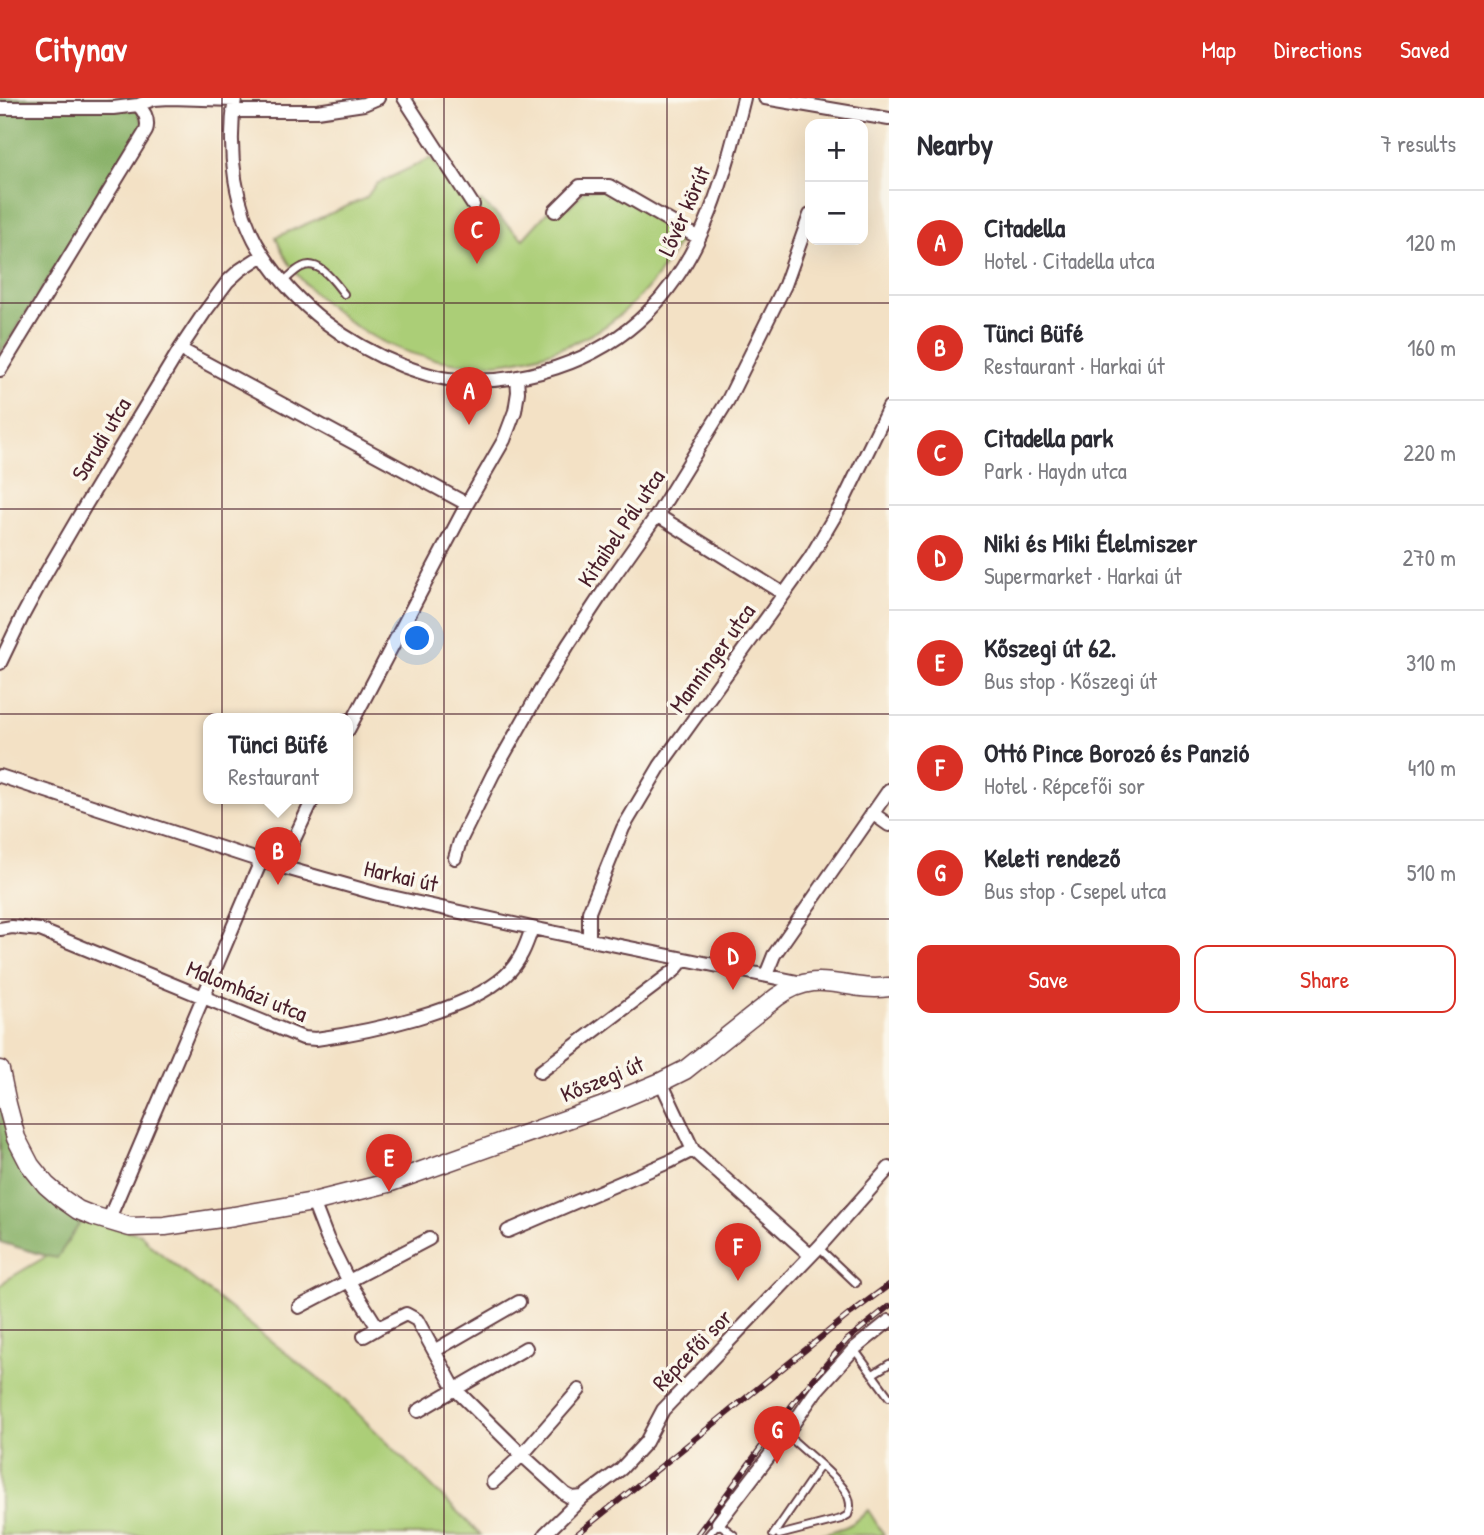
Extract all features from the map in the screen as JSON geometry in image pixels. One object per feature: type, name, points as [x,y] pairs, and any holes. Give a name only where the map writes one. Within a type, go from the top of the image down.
[{"type":"main road","name":"Kőszegi út","points":[[0,1070],[16,1138],[30,1164],[46,1185],[78,1210],[108,1221],[130,1227],[165,1226],[313,1202],[388,1183],[601,1107],[685,1070],[788,989],[811,981],[867,988],[889,987]]},
{"type":"street","points":[[0,108],[113,108],[138,105],[155,99],[206,98],[317,111],[364,104],[378,98]]},
{"type":"street","points":[[404,98],[472,205]]},
{"type":"street","name":"Lővér körút","points":[[234,103],[233,151],[238,195],[263,255],[283,282],[324,322],[368,351],[420,372],[446,379],[473,380],[517,377],[568,363],[592,353],[630,329],[650,310],[670,286],[699,239],[724,175],[744,98]]},
{"type":"street","points":[[765,98],[889,119]]},
{"type":"street","points":[[0,370],[146,131],[147,121],[138,105]]},
{"type":"street","points":[[839,119],[841,111]]},
{"type":"street","points":[[555,211],[580,186],[609,186],[699,239]]},
{"type":"street","name":"Kitaibel Pál utca","points":[[455,858],[460,841],[493,774],[534,701],[568,645],[657,515],[728,400],[785,285],[805,229]]},
{"type":"street","name":"Sarudi utca","points":[[0,663],[50,566],[180,349],[228,281],[263,255]]},
{"type":"street","points":[[180,349],[467,505]]},
{"type":"street","points":[[353,721],[504,440],[515,411],[517,377]]},
{"type":"street","name":"Manninger utca","points":[[589,940],[589,912],[623,828],[660,766],[810,558],[843,502],[889,407]]},
{"type":"street","points":[[657,515],[784,594]]},
{"type":"street","name":"Harkai út","points":[[0,776],[261,861],[378,894],[802,984]]},
{"type":"street","points":[[766,975],[774,956],[889,790]]},
{"type":"street","points":[[281,867],[311,804]]},
{"type":"street","points":[[872,813],[889,824]]},
{"type":"street","points":[[108,1221],[261,861]]},
{"type":"street","name":"Malomházi utca","points":[[0,929],[12,927],[40,930],[303,1038],[316,1039],[408,1020],[451,1006],[482,991],[505,976],[521,957],[533,929]]},
{"type":"street","points":[[540,1072],[674,971],[683,960]]},
{"type":"street","points":[[661,1082],[693,1150],[815,1251]]},
{"type":"street","points":[[508,1231],[693,1150]]},
{"type":"street","name":"Répcefői sor","points":[[545,1534],[583,1497],[621,1469],[646,1441],[663,1410],[815,1251],[889,1168]]},
{"type":"street","points":[[313,1202],[348,1280],[378,1328]]},
{"type":"street","points":[[299,1307],[429,1239]]},
{"type":"street","points":[[439,1348],[519,1301]]},
{"type":"street","points":[[364,1336],[400,1316],[412,1316],[439,1348],[455,1389],[565,1494],[572,1498],[583,1497]]},
{"type":"street","points":[[718,1523],[816,1391],[854,1349],[889,1321]]},
{"type":"street","points":[[418,1411],[526,1348]]},
{"type":"street","points":[[493,1482],[522,1455],[579,1390]]},
{"type":"lane","points":[[283,282],[302,267],[311,265],[320,268],[344,294]]},
{"type":"lane","points":[[815,1251],[856,1283]]},
{"type":"lane","points":[[854,1349],[889,1396]]},
{"type":"lane","points":[[873,1374],[889,1364]]},
{"type":"lane","points":[[779,1535],[841,1519],[848,1515],[851,1504],[846,1491],[806,1450],[786,1434]]},
{"type":"lane","points":[[773,1535],[821,1465]]},
{"type":"lane","points":[[708,1535],[718,1523],[734,1535]]},
{"type":"green space","points":[[0,98],[133,98],[145,128],[0,354]]},
{"type":"green space","points":[[431,158],[469,208],[481,201],[523,239],[559,199],[569,207],[585,190],[611,188],[684,234],[663,269],[642,294],[611,322],[566,346],[510,361],[481,364],[426,357],[399,349],[348,321],[315,294],[288,262],[276,237],[366,198],[376,184]]},
{"type":"green space","points":[[0,1094],[27,1175],[46,1196],[82,1220],[57,1258],[0,1242]]},
{"type":"green space","points":[[82,1220],[141,1234],[150,1245],[340,1396],[481,1535],[0,1535],[0,1287],[5,1281],[47,1256],[57,1257]]},
{"type":"green space","points":[[868,1510],[884,1535],[817,1535],[851,1524]]},
{"type":"railway","points":[[576,1535],[889,1285]]},
{"type":"railway","points":[[697,1535],[795,1401],[847,1340],[889,1306]]},
{"type":"place","name":"Citadella park","points":[[477,264]]},
{"type":"place","name":"Citadella","points":[[469,425]]},
{"type":"place","name":"Tünci Büfé","points":[[278,885]]},
{"type":"place","name":"Niki és Miki Élelmiszer","points":[[733,990]]},
{"type":"place","name":"Kőszegi út 62.","points":[[389,1192]]},
{"type":"place","name":"Ottó Pince Borozó és Panzió","points":[[738,1281]]},
{"type":"place","name":"Keleti rendező","points":[[777,1464]]}]
